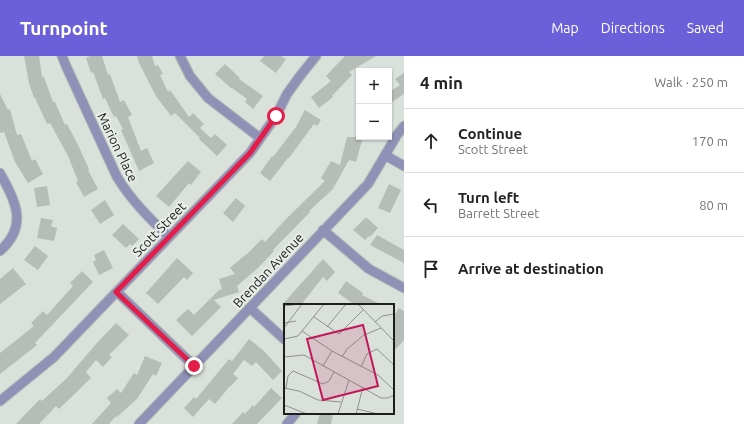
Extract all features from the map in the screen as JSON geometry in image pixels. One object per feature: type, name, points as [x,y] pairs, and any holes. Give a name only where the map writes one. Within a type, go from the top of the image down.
[{"type":"street","name":"Marion Place","points":[[62,56],[117,177],[126,192],[143,212],[169,237]]},
{"type":"street","points":[[180,56],[190,76],[208,98],[260,138]]},
{"type":"street","name":"Scott Street","points":[[0,401],[54,357],[250,153],[276,116],[300,76],[316,56]]},
{"type":"street","name":"Brendan Avenue","points":[[139,424],[368,184],[397,135],[404,126]]},
{"type":"street","points":[[385,156],[404,166]]},
{"type":"street","points":[[0,173],[13,197],[17,209],[18,221],[9,242],[0,251]]},
{"type":"street","points":[[323,230],[369,269],[404,288]]},
{"type":"street","points":[[116,292],[194,366]]},
{"type":"street","points":[[250,308],[284,339]]},
{"type":"street","points":[[287,424],[295,414]]},
{"type":"building","points":[[24,56],[39,56],[42,77],[44,77],[53,102],[55,102],[65,125],[67,124],[77,143],[89,169],[88,170],[98,189],[84,197],[76,182],[78,181],[68,156],[50,123],[47,124],[34,98],[29,83]]},
{"type":"building","points":[[90,56],[102,56],[108,75],[110,74],[120,102],[124,100],[132,115],[128,117],[141,151],[147,148],[154,163],[139,171],[121,130],[123,129],[116,116],[114,117],[105,98],[103,99],[93,72],[91,73],[86,58]]},
{"type":"building","points":[[137,56],[152,56],[155,66],[158,65],[163,74],[160,75],[168,92],[170,90],[189,117],[193,113],[204,124],[200,128],[211,138],[215,134],[227,145],[217,156],[175,113],[171,116],[156,96]]},
{"type":"building","points":[[264,56],[281,56],[286,59],[276,73],[260,61]]},
{"type":"building","points":[[345,56],[376,56],[349,72],[352,75],[332,96],[333,97],[319,108],[311,97],[331,81],[326,76]]},
{"type":"building","points":[[225,64],[240,78],[239,79],[263,96],[253,109],[245,102],[247,99],[215,74]]},
{"type":"building","points":[[404,73],[404,94],[392,102],[392,90],[400,85],[395,79]]},
{"type":"building","points":[[0,94],[8,110],[10,109],[17,135],[21,134],[32,161],[35,159],[43,174],[28,183],[15,162],[4,132],[0,133]]},
{"type":"building","points":[[305,110],[321,120],[317,126],[314,124],[270,181],[260,173],[296,127]]},
{"type":"building","points":[[347,137],[356,137],[356,140],[362,140],[356,162],[349,160],[334,187],[332,186],[334,188],[309,211],[310,212],[273,250],[274,251],[258,268],[237,286],[239,292],[214,300],[221,307],[192,336],[176,320],[188,309],[194,315],[219,290],[222,289],[219,279],[235,274],[230,268],[262,239],[265,242],[325,181],[321,178],[331,161],[340,165]]},
{"type":"building","points":[[188,161],[201,172],[191,185],[189,183],[169,207],[156,196]]},
{"type":"building","points":[[389,184],[401,190],[390,213],[378,208]]},
{"type":"building","points":[[47,186],[50,205],[37,207],[34,188]]},
{"type":"building","points":[[236,198],[245,206],[233,222],[223,213]]},
{"type":"building","points":[[105,200],[114,215],[100,224],[91,210]]},
{"type":"building","points":[[41,218],[53,220],[51,226],[57,228],[54,241],[37,238]]},
{"type":"building","points":[[365,218],[367,218],[378,228],[365,240],[353,230]]},
{"type":"building","points":[[123,224],[139,239],[132,246],[130,244],[126,248],[112,235]]},
{"type":"building","points":[[377,235],[404,250],[404,263],[370,245]]},
{"type":"building","points":[[35,246],[48,256],[38,270],[24,260]]},
{"type":"building","points":[[104,250],[113,268],[99,275],[93,262],[96,260],[94,255]]},
{"type":"building","points":[[177,258],[193,273],[187,280],[184,277],[158,304],[146,293]]},
{"type":"building","points":[[323,259],[335,272],[327,281],[323,277],[302,304],[282,305]]},
{"type":"building","points":[[13,268],[26,284],[0,304],[0,279]]},
{"type":"building","points":[[82,271],[93,282],[35,343],[37,345],[0,374],[0,353],[34,326],[31,323],[43,311],[47,315],[73,286],[70,283]]},
{"type":"building","points":[[346,281],[363,293],[362,295],[380,304],[354,304],[338,293]]},
{"type":"building","points":[[399,308],[404,311],[404,340],[394,351],[394,316]]},
{"type":"building","points":[[116,323],[129,335],[109,355],[112,357],[103,367],[96,360],[86,372],[91,378],[59,409],[56,406],[39,424],[16,424],[40,399],[42,401],[67,378]]},
{"type":"building","points":[[249,339],[264,351],[282,371],[273,380],[256,362],[252,366],[244,360],[233,374],[238,378],[215,404],[209,399],[193,417],[184,408],[194,397],[196,399],[229,359],[232,361]]},
{"type":"building","points":[[145,356],[162,363],[156,376],[153,374],[137,399],[117,417],[116,416],[109,424],[92,424],[111,403],[107,398],[117,389],[121,393],[134,373],[137,375]]},
{"type":"building","points":[[271,388],[282,398],[257,424],[232,424],[243,412],[245,414],[253,405],[254,407]]},
{"type":"building","points":[[320,414],[333,414],[331,424],[317,424]]},
{"type":"route","points":[[194,366],[116,292],[250,153],[276,116]]}]
